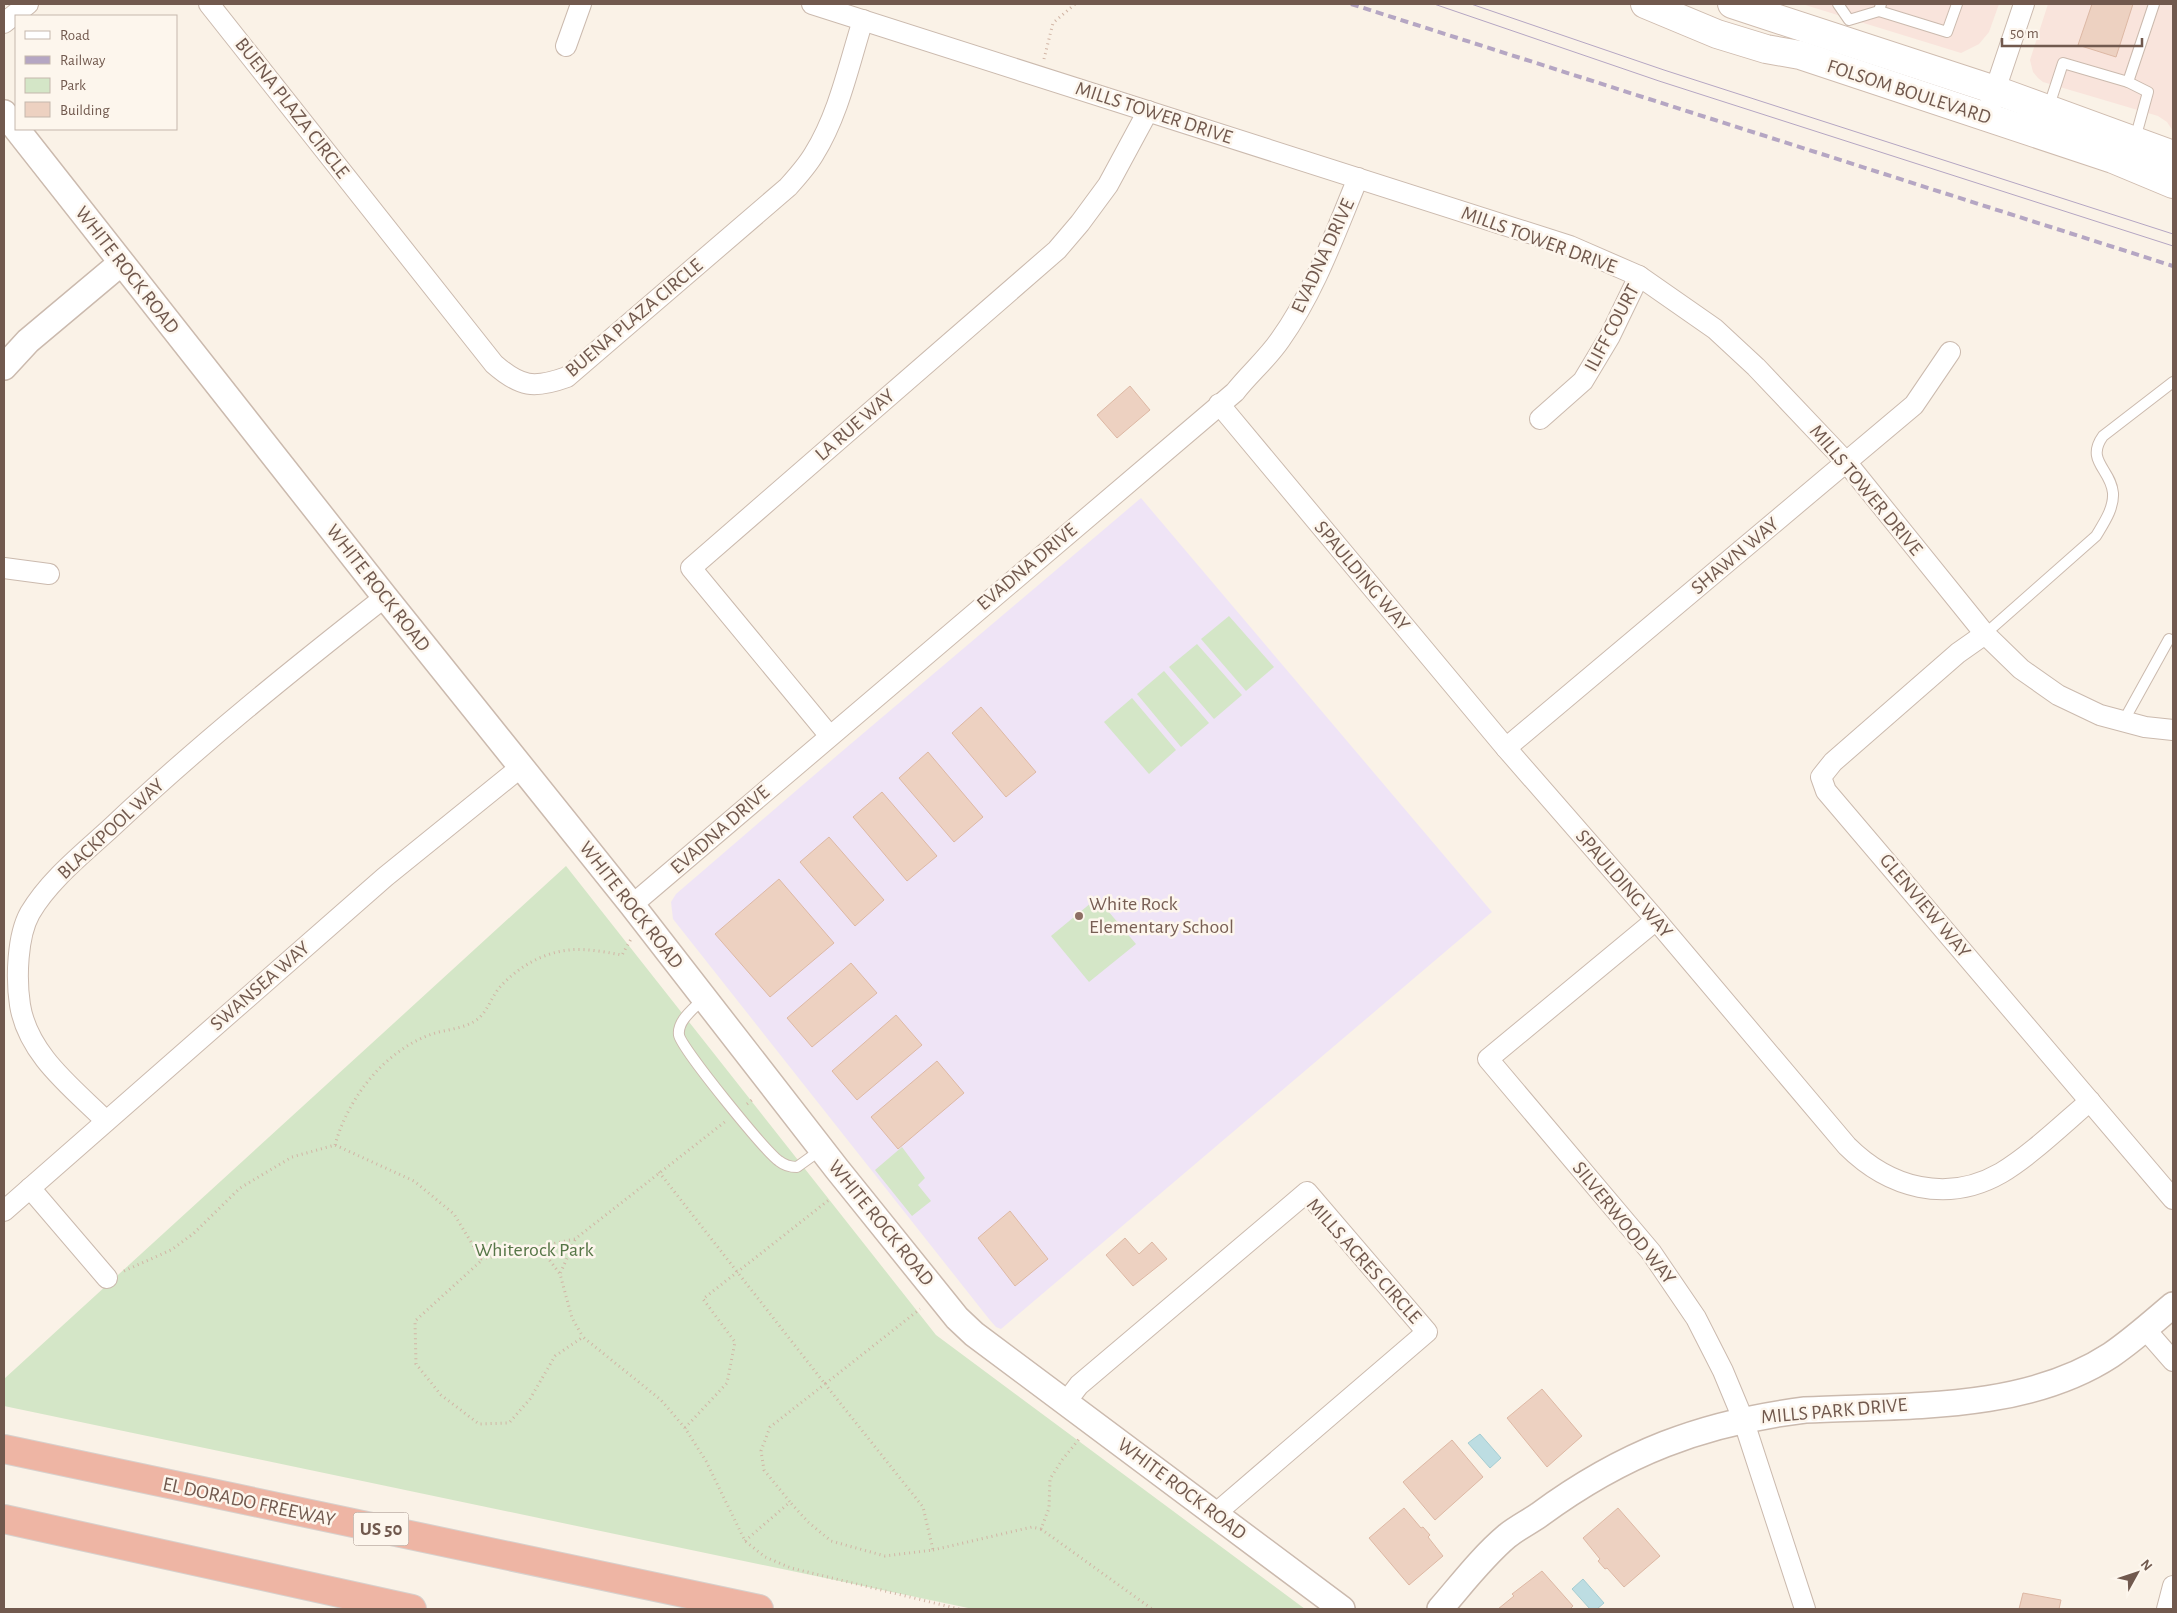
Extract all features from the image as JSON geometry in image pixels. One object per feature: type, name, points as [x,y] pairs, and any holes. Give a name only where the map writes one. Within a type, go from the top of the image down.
[{"type":"highway","name":"EL DORADO FREEWAY","points":[[4,1449],[759,1609]]},
{"type":"highway","points":[[4,1520],[412,1609]]},
{"type":"main road","name":"FOLSOM BOULEVARD","points":[[1645,4],[1717,34],[1766,49],[1800,56],[2114,159],[2173,184]]},
{"type":"main road","name":"FOLSOM BOULEVARD","points":[[1732,4],[1845,30],[1995,90],[2173,154]]},
{"type":"street","points":[[4,23],[28,4]]},
{"type":"street","name":"BUENA PLAZA CIRCLE","points":[[209,4],[494,364],[509,378],[528,384],[548,384],[566,377],[788,187],[815,154],[825,135],[863,20]]},
{"type":"street","points":[[566,46],[581,4]]},
{"type":"street","name":"MILLS TOWER DRIVE","points":[[812,4],[1570,246],[1639,276],[1715,329],[1756,366],[1847,463],[2003,654],[2039,683],[2079,706],[2123,722],[2173,730]]},
{"type":"street","points":[[1986,117],[2024,4]]},
{"type":"street","name":"LA RUE WAY","points":[[829,735],[691,568],[1057,250],[1080,224],[1108,185],[1148,111]]},
{"type":"street","name":"WHITE ROCK ROAD","points":[[4,113],[15,127]]},
{"type":"street","name":"WHITE ROCK ROAD","points":[[17,130],[957,1318],[974,1334],[1342,1609]]},
{"type":"street","name":"EVADNA DRIVE","points":[[632,905],[729,824],[829,735],[1235,392],[1279,342],[1302,306],[1322,266],[1358,178]]},
{"type":"street","points":[[4,366],[28,341],[121,263]]},
{"type":"street","name":"ILIFF COURT","points":[[1540,419],[1568,395],[1587,375],[1610,336],[1639,276]]},
{"type":"street","name":"SHAWN WAY","points":[[1506,748],[1914,405],[1950,352]]},
{"type":"street","name":"SPAULDING WAY","points":[[1219,404],[1506,748],[1862,1161],[1880,1173],[1899,1182],[1919,1187],[1940,1189],[1982,1182],[2001,1173],[2017,1162],[2090,1101]]},
{"type":"street","points":[[4,568],[49,574]]},
{"type":"street","name":"BLACKPOOL WAY","points":[[106,1121],[46,1061],[34,1044],[26,1026],[12,1007],[23,933],[30,914],[55,880],[210,739],[385,597]]},
{"type":"street","name":"GLENVIEW WAY","points":[[1985,634],[1958,653],[1833,762],[1821,777],[1826,791],[2173,1199]]},
{"type":"street","name":"SWANSEA WAY","points":[[4,1211],[384,877],[521,767]]},
{"type":"street","name":"SILVERWOOD WAY","points":[[1656,920],[1488,1059],[1651,1252],[1675,1284],[1696,1318],[1723,1371],[1743,1419],[1805,1609]]},
{"type":"street","points":[[30,1188],[108,1278]]},
{"type":"street","name":"MILLS ACRES CIRCLE","points":[[1066,1402],[1079,1385],[1307,1192],[1427,1332],[1215,1514]]},
{"type":"street","name":"MILLS PARK DRIVE","points":[[1440,1609],[1507,1536],[1570,1492],[1639,1454],[1690,1434],[1743,1419],[1805,1410],[1973,1401],[2015,1394],[2069,1376],[2110,1355],[2173,1305]]},
{"type":"street","points":[[2145,1329],[2173,1361]]},
{"type":"street","points":[[2167,1609],[2173,1586]]},
{"type":"lane","points":[[1838,4],[1845,30],[1880,7],[1947,32],[1957,4]]},
{"type":"lane","points":[[2128,82],[2154,4]]},
{"type":"lane","points":[[2048,109],[2063,63],[2128,82],[2148,92],[2134,141]]},
{"type":"lane","points":[[1985,634],[2096,536],[2108,516],[2113,494],[2109,477],[2098,464],[2098,444],[2103,436],[2173,382]]},
{"type":"lane","points":[[2123,722],[2169,639]]},
{"type":"lane","points":[[704,998],[682,1020],[679,1035],[684,1048],[705,1075],[782,1164],[797,1167],[822,1149]]},
{"type":"path","points":[[1039,76],[1053,23],[1075,4]]},
{"type":"path","points":[[335,1145],[341,1125],[369,1078],[411,1045],[432,1034],[450,1030],[480,1018],[496,991],[512,973],[534,960],[569,950],[622,955],[629,942]]},
{"type":"path","points":[[583,1337],[555,1356],[530,1399],[509,1422],[479,1424],[441,1396],[416,1364],[415,1321],[482,1259],[575,1239],[728,1119]]},
{"type":"path","points":[[108,1278],[171,1250],[193,1234],[240,1188],[292,1157],[335,1145],[414,1181],[454,1214],[482,1259]]},
{"type":"path","points":[[658,1172],[923,1507],[933,1550]]},
{"type":"path","points":[[686,1428],[727,1383],[735,1342],[703,1299],[830,1199]]},
{"type":"path","points":[[560,1274],[575,1239]]},
{"type":"path","points":[[533,1248],[548,1258],[560,1274],[572,1318],[583,1337],[661,1400],[686,1428],[706,1461],[745,1541],[765,1557],[791,1568],[959,1609]]},
{"type":"path","points":[[920,1309],[770,1426],[761,1450],[764,1470],[808,1522],[831,1541],[885,1556],[933,1550],[1032,1527],[1041,1529],[1152,1609]]},
{"type":"path","points":[[1041,1529],[1049,1508],[1050,1479],[1062,1460],[1080,1438]]},
{"type":"path","points":[[745,1541],[790,1502]]},
{"type":"shaded area","points":[[1802,4],[1999,4],[1989,32],[1979,44],[1961,53]]},
{"type":"shaded area","points":[[2048,4],[2173,4],[2173,131],[2167,122],[2158,116],[2043,82],[2038,78],[2033,72],[2030,60]]},
{"type":"shaded area","name":"White Rock Elementary School","points":[[1141,498],[1492,912],[1001,1329],[996,1327],[989,1319],[673,919],[671,902],[676,894],[840,753]]},
{"type":"green space","points":[[1229,616],[1274,667],[1246,691],[1201,639]]},
{"type":"green space","points":[[1197,644],[1242,695],[1214,719],[1169,667]]},
{"type":"green space","points":[[1164,671],[1209,723],[1181,747],[1137,694]]},
{"type":"green space","points":[[1132,698],[1176,750],[1149,774],[1104,722]]},
{"type":"green space","name":"Whiterock Park","points":[[566,866],[936,1335],[1305,1609],[973,1609],[4,1406],[4,1379]]},
{"type":"green space","points":[[1097,898],[1136,944],[1089,982],[1051,936]]},
{"type":"green space","points":[[902,1147],[925,1178],[918,1185],[931,1201],[912,1216],[875,1170]]},
{"type":"water","points":[[1480,1434],[1501,1458],[1490,1468],[1468,1443]]},
{"type":"water","points":[[1583,1579],[1604,1603],[1597,1609],[1590,1609],[1572,1589]]},
{"type":"building","points":[[2092,4],[2133,4],[2116,57],[2078,45]]},
{"type":"building","points":[[1130,386],[1150,410],[1117,438],[1097,415]]},
{"type":"building","points":[[981,707],[1036,772],[1006,797],[952,733]]},
{"type":"building","points":[[928,752],[983,817],[954,842],[899,778]]},
{"type":"building","points":[[882,792],[937,856],[907,881],[853,817]]},
{"type":"building","points":[[829,837],[884,900],[855,926],[800,862]]},
{"type":"building","points":[[779,879],[834,943],[770,997],[715,934]]},
{"type":"building","points":[[851,963],[877,993],[812,1047],[787,1018]]},
{"type":"building","points":[[896,1015],[922,1045],[857,1100],[832,1071]]},
{"type":"building","points":[[937,1061],[964,1093],[898,1149],[871,1117]]},
{"type":"building","points":[[1010,1211],[1048,1259],[1015,1286],[978,1238]]},
{"type":"building","points":[[1125,1238],[1139,1254],[1152,1242],[1167,1259],[1133,1286],[1106,1255]]},
{"type":"building","points":[[1542,1389],[1582,1436],[1547,1467],[1507,1418]]},
{"type":"building","points":[[1452,1440],[1483,1477],[1435,1520],[1403,1482]]},
{"type":"building","points":[[1404,1508],[1421,1528],[1423,1527],[1430,1535],[1428,1537],[1443,1556],[1409,1585],[1369,1538]]},
{"type":"building","points":[[1618,1508],[1660,1556],[1624,1587],[1598,1561],[1600,1559],[1583,1538]]},
{"type":"building","points":[[1542,1571],[1573,1606],[1570,1609],[1498,1609],[1514,1596],[1512,1594]]},
{"type":"building","points":[[2023,1593],[2061,1600],[2059,1609],[2019,1609]]},
{"type":"tram line","points":[[1434,4],[1659,81],[2173,246]]},
{"type":"tram line","points":[[1471,4],[1664,70],[2173,234]]},
{"type":"railway","points":[[1351,4],[2173,266]]},
{"type":"place","name":"White Rock Elementary School","points":[[1079,916]]}]
